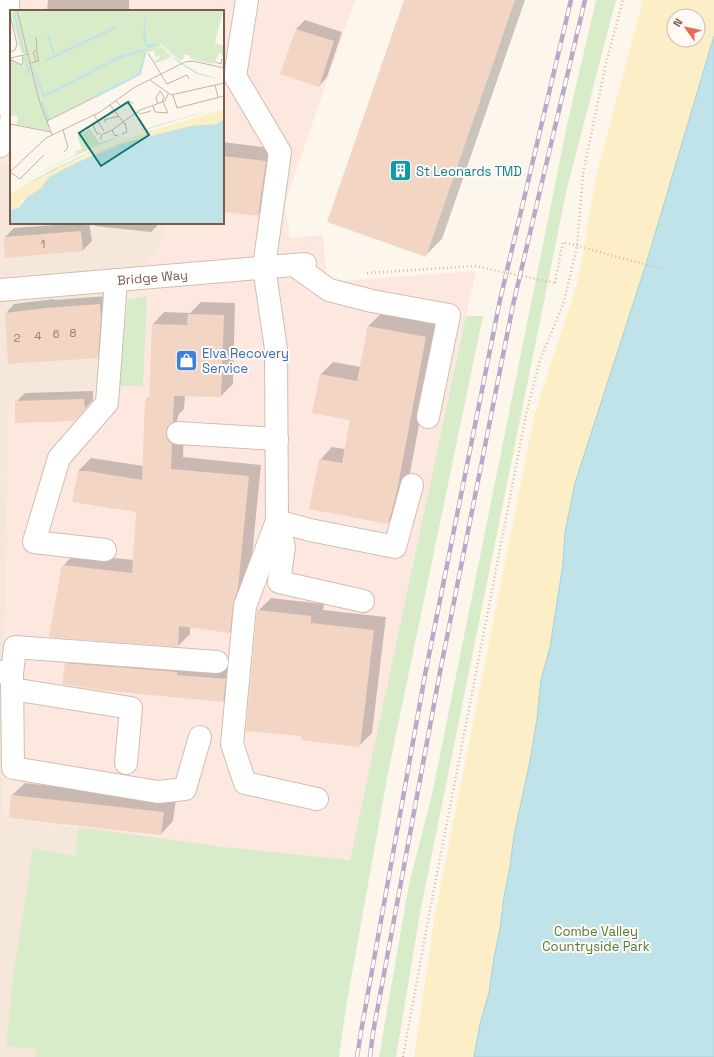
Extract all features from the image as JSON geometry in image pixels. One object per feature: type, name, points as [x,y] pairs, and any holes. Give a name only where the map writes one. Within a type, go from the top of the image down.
[{"type":"street","points":[[8,0],[10,75]]},
{"type":"street","points":[[247,0],[235,76],[280,152],[264,267],[276,349],[277,520],[284,546],[279,582],[363,601]]},
{"type":"street","points":[[0,146],[8,136],[10,126]]},
{"type":"street","name":"Bridge Way","points":[[0,290],[300,264],[329,290],[372,301],[449,315],[428,417]]},
{"type":"street","points":[[105,550],[34,542],[58,458],[107,403],[116,280]]},
{"type":"street","points":[[178,433],[277,439]]},
{"type":"street","points":[[277,520],[310,530],[395,547],[412,485]]},
{"type":"street","points":[[277,520],[245,606],[232,744],[244,783],[317,799]]},
{"type":"street","points":[[200,737],[185,789],[158,792],[13,768],[8,678],[15,647],[217,662]]},
{"type":"street","points":[[8,678],[131,708],[126,764]]},
{"type":"path","points":[[403,1057],[526,415],[540,360],[564,302],[577,246],[583,173],[606,63],[623,0]]},
{"type":"path","points":[[376,272],[475,266],[554,283],[563,242],[662,269]]},
{"type":"shaded area","points":[[0,0],[355,0],[285,203],[290,238],[323,235],[327,282],[476,271],[350,860],[225,847],[3,818],[9,402],[102,391],[109,302],[160,249],[165,224],[224,224],[224,10],[10,10],[10,164],[0,165]]},
{"type":"shaded area","points":[[10,164],[10,224],[165,224],[160,249],[109,302],[102,392],[9,402],[3,817],[78,827],[75,856],[33,848],[6,1046],[36,1050],[35,1057],[0,1057],[0,165]]},
{"type":"green space","points":[[596,0],[616,0],[567,188],[420,913],[396,1057],[379,1057],[409,884],[433,790],[567,125]]},
{"type":"green space","points":[[147,296],[143,386],[115,386],[128,300]]},
{"type":"green space","points":[[466,316],[483,316],[388,773],[346,1007],[339,1057],[35,1057],[36,1050],[6,1046],[13,979],[33,848],[75,856],[78,827],[225,847],[350,860]]},
{"type":"sand","name":"Combe Valley Countryside Park","points":[[643,0],[714,0],[714,1057],[414,1057],[435,914],[534,416],[578,281],[596,176]]},
{"type":"water","name":"Combe Valley Countryside Park","points":[[714,36],[714,1057],[474,1057],[480,1024],[489,992],[514,835],[530,761],[537,719],[541,680],[550,647],[563,564],[565,532],[575,483],[646,264]]},
{"type":"building","name":"St Leonards TMD","points":[[404,0],[515,0],[426,257],[327,222]]},
{"type":"building","points":[[296,29],[334,41],[319,87],[280,74]]},
{"type":"building","points":[[224,156],[266,161],[258,216],[224,212]]},
{"type":"building","points":[[81,231],[83,251],[5,258],[4,237]]},
{"type":"building","points":[[100,304],[101,317],[98,358],[8,364],[5,313]]},
{"type":"building","points":[[188,314],[224,315],[221,397],[174,396],[173,422],[168,426],[166,433],[167,439],[172,444],[171,469],[249,476],[238,588],[233,605],[230,633],[179,626],[178,647],[49,637],[62,565],[132,573],[136,512],[72,502],[78,471],[87,471],[142,480],[145,399],[149,399],[152,324],[187,325]]},
{"type":"building","points":[[368,326],[426,337],[397,491],[388,524],[309,509],[319,459],[342,463],[350,420],[312,413],[320,374],[357,381]]},
{"type":"building","points":[[84,399],[85,410],[74,421],[15,423],[15,401]]},
{"type":"building","points":[[257,610],[311,616],[311,623],[374,630],[360,747],[301,740],[301,736],[246,731]]},
{"type":"building","points":[[65,663],[177,672],[177,675],[226,679],[223,702],[99,690],[62,684]]},
{"type":"building","points":[[11,795],[164,812],[161,835],[9,818]]},
{"type":"railway","points":[[357,1057],[425,675],[500,300],[571,0]]},
{"type":"railway","points":[[370,1057],[373,1033],[440,672],[513,305],[585,0]]},
{"type":"place","name":"St Leonards TMD","points":[[400,171]]},
{"type":"place","name":"Elva Recovery Service","points":[[186,360]]}]
